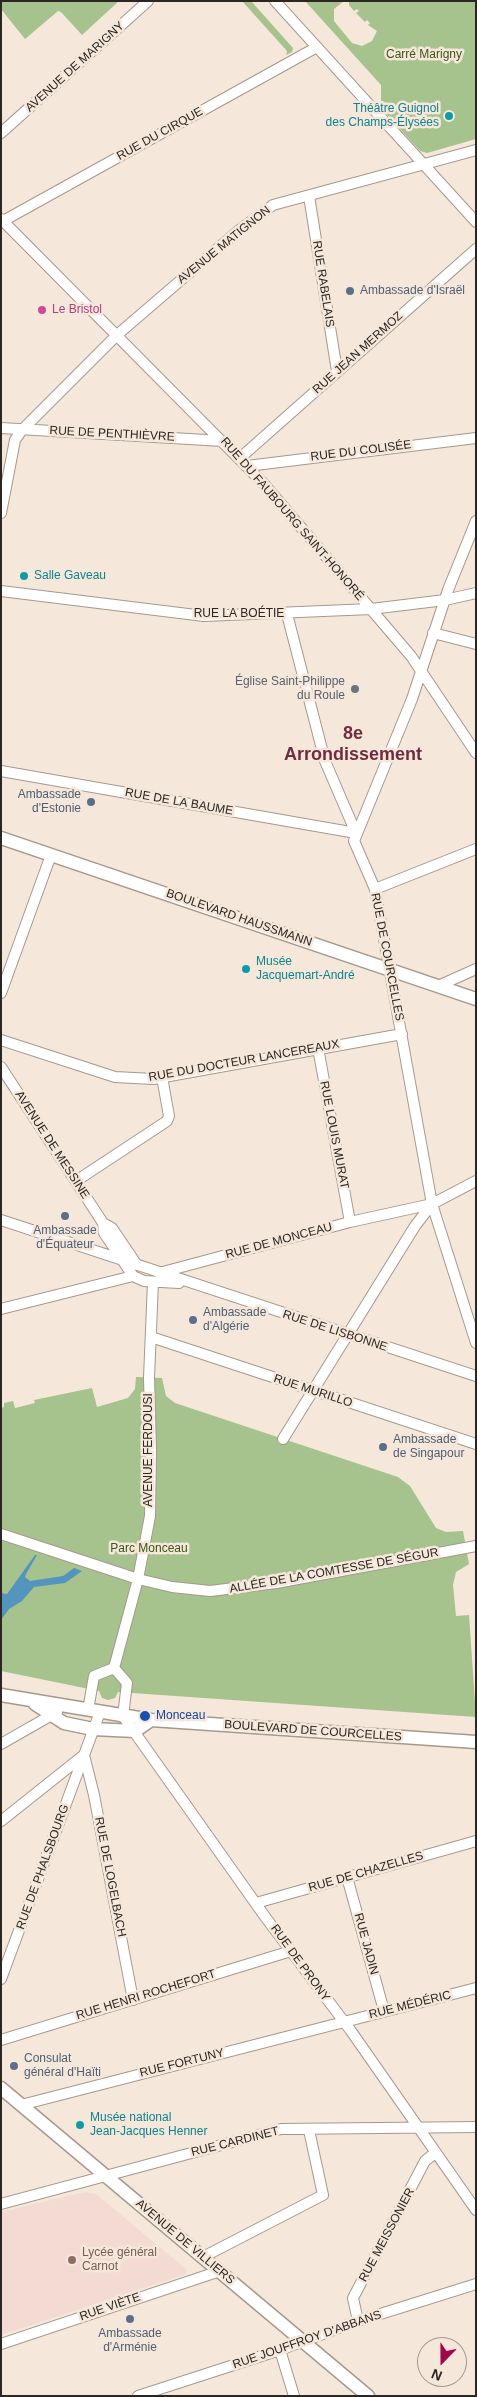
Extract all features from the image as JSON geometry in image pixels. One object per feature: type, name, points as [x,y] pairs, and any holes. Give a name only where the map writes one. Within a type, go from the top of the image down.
[{"type":"main road","name":"BOULEVARD HAUSSMANN","points":[[1,838],[476,999]]},
{"type":"main road","points":[[1,1695],[31,1701],[64,1723],[93,1729],[134,1731],[151,1720]]},
{"type":"main road","name":"BOULEVARD DE COURCELLES","points":[[31,1701],[151,1720],[476,1742]]},
{"type":"main road","name":"AVENUE DE VILLIERS","points":[[1,2088],[368,2396]]},
{"type":"street","name":"AVENUE DE MARIGNY","points":[[1,133],[148,1]]},
{"type":"street","points":[[275,1],[476,222]]},
{"type":"street","name":"RUE DU CIRQUE","points":[[2,220],[317,47]]},
{"type":"street","name":"AVENUE MATIGNON","points":[[22,430],[117,335],[206,256],[273,205],[476,150]]},
{"type":"street","name":"RUE RABELAIS","points":[[309,196],[337,371]]},
{"type":"street","name":"RUE DU FAUBOURG SAINT-HONORÉ","points":[[2,220],[243,462],[422,670],[476,753]]},
{"type":"street","name":"RUE JEAN MERMOZ","points":[[243,462],[337,371],[476,249]]},
{"type":"street","name":"RUE DE PENTHIÈVRE","points":[[1,428],[223,440]]},
{"type":"street","points":[[1,513],[16,440],[22,430]]},
{"type":"street","name":"RUE DU COLISÉE","points":[[243,462],[476,438]]},
{"type":"street","points":[[356,833],[422,670],[433,633],[476,521]]},
{"type":"street","name":"RUE LA BOÉTIE","points":[[1,591],[204,616],[371,609],[445,600],[476,593]]},
{"type":"street","name":"RUE DE COURCELLES","points":[[287,614],[325,760],[356,833],[354,841],[374,889],[432,1204],[476,1343]]},
{"type":"street","points":[[433,633],[476,644]]},
{"type":"street","name":"RUE DE LA BAUME","points":[[1,771],[356,833]]},
{"type":"street","points":[[374,889],[476,849]]},
{"type":"street","points":[[1,993],[51,855]]},
{"type":"street","points":[[438,986],[476,969]]},
{"type":"street","name":"RUE DU DOCTEUR LANCEREAUX","points":[[1,1040],[115,1077],[162,1077],[402,1034]]},
{"type":"street","name":"RUE LOUIS MURAT","points":[[318,1048],[350,1222]]},
{"type":"street","name":"AVENUE DE MESSINE","points":[[1,1067],[103,1223],[104,1233],[133,1276]]},
{"type":"street","points":[[76,1181],[167,1121],[169,1116],[162,1077]]},
{"type":"street","points":[[283,1439],[415,1226],[432,1204],[443,1196],[476,1181]]},
{"type":"street","name":"RUE DE MONCEAU","points":[[159,1272],[350,1222],[432,1204]]},
{"type":"street","points":[[1,1220],[137,1265]]},
{"type":"street","name":"AVENUE DE MESSINE","points":[[103,1223],[112,1228],[137,1265]]},
{"type":"street","name":"RUE DE LISBONNE","points":[[137,1265],[476,1376]]},
{"type":"street","points":[[153,1282],[159,1272]]},
{"type":"street","points":[[1,1309],[133,1276]]},
{"type":"street","name":"RUE DE LISBONNE","points":[[133,1276],[153,1282],[195,1284]]},
{"type":"street","name":"AVENUE FERDOUSI","points":[[114,1668],[138,1579],[150,1516],[149,1378],[153,1282]]},
{"type":"street","name":"RUE MURILLO","points":[[151,1337],[476,1444]]},
{"type":"street","name":"ALLÉE DE LA COMTESSE DE SÉGUR","points":[[1,1534],[138,1579],[191,1590],[237,1588],[471,1547]]},
{"type":"street","points":[[94,1711],[94,1676],[114,1668],[127,1683],[123,1716]]},
{"type":"street","points":[[1,1744],[66,1706]]},
{"type":"street","name":"RUE DE PHALSBOURG","points":[[1,1979],[84,1755],[93,1729],[94,1711]]},
{"type":"street","name":"RUE DE PRONY","points":[[123,1716],[256,1903],[344,2022],[434,2153],[476,2210]]},
{"type":"street","points":[[1,1821],[84,1755]]},
{"type":"street","name":"RUE DE LOGELBACH","points":[[84,1755],[94,1795],[133,2000]]},
{"type":"street","name":"RUE DE CHAZELLES","points":[[256,1903],[476,1841]]},
{"type":"street","name":"RUE JADIN","points":[[347,1877],[384,2012]]},
{"type":"street","name":"RUE HENRI ROCHEFORT","points":[[1,2040],[291,1951]]},
{"type":"street","name":"RUE MÉDÉRIC","points":[[344,2022],[476,1988]]},
{"type":"street","name":"RUE FORTUNY","points":[[21,2105],[344,2022]]},
{"type":"street","name":"RUE CARDINET","points":[[1,2204],[281,2129],[476,2128]]},
{"type":"street","points":[[203,2257],[323,2195],[309,2130]]},
{"type":"street","name":"RUE MEISSONIER","points":[[358,2321],[354,2298],[425,2161],[434,2153]]},
{"type":"street","name":"RUE VIÈTE","points":[[1,2344],[220,2272]]},
{"type":"street","name":"RUE JOUFFROY D'ABBANS","points":[[138,2396],[280,2350],[302,2340],[358,2321],[476,2284]]},
{"type":"street","points":[[280,2350],[294,2396]]},
{"type":"shaded area","points":[[85,2192],[96,2194],[187,2270],[186,2274],[1,2335],[1,2212]]},
{"type":"green space","points":[[1,1],[119,1],[82,35],[58,11],[25,39],[1,9]]},
{"type":"green space","points":[[242,1],[251,1],[293,48],[292,52],[286,55],[287,51]]},
{"type":"green space","name":"Carré Marigny","points":[[305,1],[344,1],[334,9],[334,21],[352,43],[362,46],[372,41],[377,31],[368,25],[370,23],[367,20],[365,22],[356,13],[359,11],[357,9],[354,11],[349,5],[349,1],[476,1],[476,139],[427,153],[420,151],[381,108],[381,85]]},
{"type":"green space","name":"Parc Monceau","points":[[136,1377],[162,1378],[166,1396],[175,1403],[398,1477],[410,1486],[436,1528],[446,1532],[463,1531],[469,1564],[456,1572],[453,1585],[456,1616],[469,1615],[476,1717],[118,1692],[115,1698],[108,1700],[102,1698],[99,1691],[1,1671],[1,1408],[4,1407],[4,1403],[13,1401],[15,1408],[35,1403],[34,1400],[92,1388],[97,1407],[128,1398],[135,1389]]},
{"type":"water","points":[[35,1555],[37,1555],[25,1577],[30,1581],[63,1576],[74,1568],[82,1571],[65,1583],[34,1587],[22,1601],[9,1609],[1,1620],[1,1593],[7,1594]]},
{"type":"place","name":"Théâtre Guignol des Champs-Élysées","points":[[449,116]]},
{"type":"place","name":"Ambassade d'Israël","points":[[350,291]]},
{"type":"place","name":"Le Bristol","points":[[42,310]]},
{"type":"place","name":"Salle Gaveau","points":[[24,576]]},
{"type":"place","name":"Église Saint-Philippe du Roule","points":[[355,689]]},
{"type":"place","name":"Ambassade d'Estonie","points":[[91,802]]},
{"type":"place","name":"Musée Jacquemart-André","points":[[246,969]]},
{"type":"place","name":"Ambassade d'Équateur","points":[[65,1216]]},
{"type":"place","name":"Ambassade d'Algérie","points":[[193,1320]]},
{"type":"place","name":"Ambassade de Singapour","points":[[383,1447]]},
{"type":"place","name":"Monceau","points":[[145,1716]]},
{"type":"place","name":"Consulat général d'Haïti","points":[[14,2066]]},
{"type":"place","name":"Musée national Jean-Jacques Henner","points":[[80,2125]]},
{"type":"place","name":"Lycée général Carnot","points":[[72,2260]]},
{"type":"place","name":"Ambassade d'Arménie","points":[[130,2319]]},
{"type":"district","name":"8e Arrondissement","points":[[353,744]]}]
